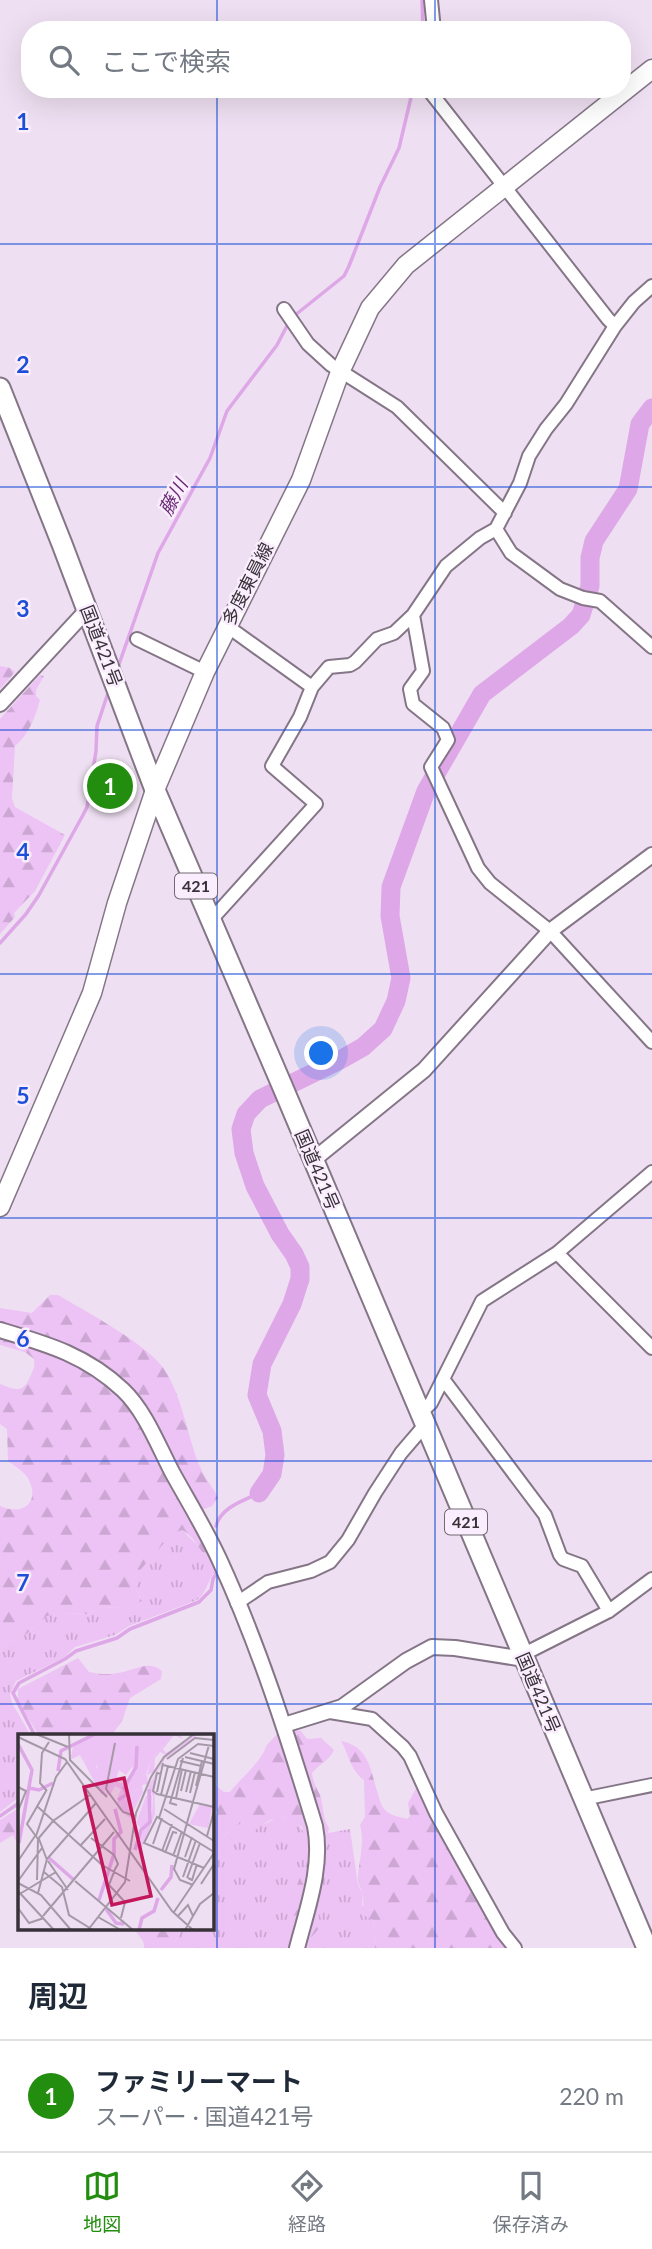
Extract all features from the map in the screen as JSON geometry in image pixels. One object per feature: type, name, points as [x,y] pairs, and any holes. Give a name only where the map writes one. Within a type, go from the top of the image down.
[{"type":"highway","name":"国道421号","points":[[0,388],[155,790],[647,1948]]},
{"type":"main road","name":"多度東員線","points":[[631,86],[652,69]]},
{"type":"main road","name":"多度東員線","points":[[0,1207],[92,993],[117,903],[155,790],[205,672],[301,480],[340,372],[370,308],[416,257],[616,98]]},
{"type":"street","points":[[431,0],[432,21]]},
{"type":"street","points":[[435,98],[615,326]]},
{"type":"street","points":[[211,920],[316,804],[272,766],[300,717],[312,687],[329,667],[350,665],[377,639],[394,634],[414,615],[446,566],[480,538],[496,529],[520,483],[529,456],[546,429],[566,404],[615,326],[634,302],[652,286]]},
{"type":"street","points":[[285,311],[309,344],[340,372],[397,407],[505,513]]},
{"type":"street","points":[[496,529],[510,554],[560,589],[600,601],[652,647]]},
{"type":"street","points":[[0,704],[87,610]]},
{"type":"street","points":[[414,615],[423,671],[410,689],[412,704],[443,728],[448,740],[431,768],[478,868],[490,883],[550,931],[652,1042]]},
{"type":"street","points":[[227,626],[312,687]]},
{"type":"street","points":[[137,639],[205,672]]},
{"type":"street","points":[[313,1161],[424,1070],[550,931],[652,855]]},
{"type":"street","points":[[237,1603],[268,1582],[311,1571],[330,1562],[348,1540],[422,1419],[482,1301],[557,1253],[652,1172]]},
{"type":"street","points":[[557,1253],[652,1348]]},
{"type":"street","points":[[0,1330],[78,1356],[100,1370],[125,1392],[142,1415],[219,1559],[284,1725],[318,1841],[318,1858],[297,1948]]},
{"type":"street","points":[[443,1379],[545,1515],[560,1555],[563,1559],[582,1566],[609,1611]]},
{"type":"street","points":[[284,1725],[330,1712],[353,1700],[422,1651],[432,1647],[523,1657],[609,1611],[652,1579]]},
{"type":"street","points":[[330,1712],[372,1719],[403,1746],[436,1813],[503,1933],[515,1948]]},
{"type":"street","points":[[583,1799],[652,1785]]},
{"type":"green space","points":[[0,666],[15,672],[0,689]]},
{"type":"green space","points":[[40,675],[44,676],[36,690],[36,696],[40,700],[36,713],[28,731],[15,746],[12,799],[15,807],[65,835],[35,891],[14,913],[15,917],[0,934],[0,719]]},
{"type":"green space","points":[[50,1295],[58,1295],[115,1329],[144,1349],[164,1369],[181,1406],[202,1471],[218,1498],[212,1506],[201,1510],[155,1425],[128,1387],[111,1370],[72,1346],[5,1325],[0,1321],[0,1308],[32,1313]]},
{"type":"green space","points":[[0,1336],[64,1356],[82,1365],[116,1391],[143,1429],[211,1553],[209,1557],[205,1556],[192,1538],[182,1530],[172,1534],[134,1577],[142,1601],[119,1608],[102,1607],[88,1614],[61,1613],[47,1616],[24,1636],[6,1643],[0,1652],[0,1506],[15,1510],[27,1506],[32,1496],[32,1488],[20,1469],[8,1461],[7,1429],[0,1424],[0,1384],[22,1388],[34,1369],[34,1359],[25,1352],[0,1345]]},
{"type":"green space","points":[[182,1530],[202,1553],[211,1553],[218,1570],[197,1600],[129,1626],[115,1635],[75,1647],[63,1658],[16,1681],[10,1694],[12,1703],[30,1734],[18,1734],[18,1798],[0,1812],[0,1652],[6,1643],[24,1636],[47,1616],[61,1613],[88,1614],[102,1607],[119,1608],[142,1600],[134,1577],[171,1534]]},
{"type":"green space","points":[[78,1658],[89,1672],[100,1674],[151,1666],[162,1671],[161,1679],[130,1698],[122,1721],[112,1734],[38,1734],[18,1701],[18,1689]]},
{"type":"green space","points":[[295,1730],[301,1731],[307,1739],[321,1738],[334,1750],[312,1773],[329,1828],[328,1833],[323,1834],[293,1733]]},
{"type":"green space","points":[[280,1731],[312,1833],[310,1851],[302,1827],[283,1817],[270,1820],[255,1830],[241,1823],[214,1846],[214,1821],[218,1812],[214,1808],[214,1784],[224,1792],[230,1792],[256,1764],[266,1746]]},
{"type":"green space","points":[[341,1741],[363,1753],[381,1804],[391,1814],[407,1819],[410,1816],[408,1803],[419,1783],[512,1948],[375,1948],[373,1920],[365,1916],[363,1893],[358,1879],[362,1844],[360,1825],[365,1817],[364,1780],[353,1767]]},
{"type":"green space","points":[[18,1809],[16,1841],[13,1835],[0,1843],[0,1820]]},
{"type":"green space","points":[[279,1817],[293,1821],[303,1830],[311,1857],[323,1834],[350,1829],[358,1885],[363,1893],[362,1905],[373,1920],[375,1948],[172,1948],[181,1930],[214,1930],[214,1845],[241,1823],[252,1827]]},
{"type":"green space","points":[[307,1868],[310,1872],[300,1914],[293,1916],[290,1914],[293,1897],[304,1869]]},
{"type":"green space","points":[[318,1885],[322,1886],[318,1904],[319,1927],[311,1937],[314,1948],[304,1948]]},
{"type":"green space","points":[[135,1930],[181,1930],[172,1948],[145,1948]]},
{"type":"waterway","name":"藤川","points":[[422,0],[423,21]]},
{"type":"waterway","name":"藤川","points":[[294,316],[344,276],[399,148],[411,98]]},
{"type":"waterway","name":"藤川","points":[[117,670],[158,553],[210,458],[227,411],[277,345],[289,322]]},
{"type":"waterway","points":[[259,1493],[272,1474],[275,1455],[272,1431],[257,1395],[262,1364],[292,1304],[300,1279],[300,1267],[255,1186],[244,1153],[241,1129],[246,1114],[260,1099],[363,1047],[383,1029],[396,1001],[401,978],[390,916],[391,887],[426,791],[482,694],[571,626],[581,615],[590,586],[590,558],[594,541],[628,489],[640,424],[652,408]]},
{"type":"waterway","name":"藤川","points":[[0,943],[39,895],[87,807],[97,726],[109,690]]},
{"type":"waterway","points":[[216,1526],[228,1509],[259,1493]]},
{"type":"waterway","points":[[34,1734],[13,1693],[19,1683],[76,1651],[117,1638],[130,1629],[199,1602],[211,1590],[216,1574]]},
{"type":"waterway","points":[[0,1816],[18,1804]]},
{"type":"place","name":"ファミリーマート","points":[[110,786]]}]
